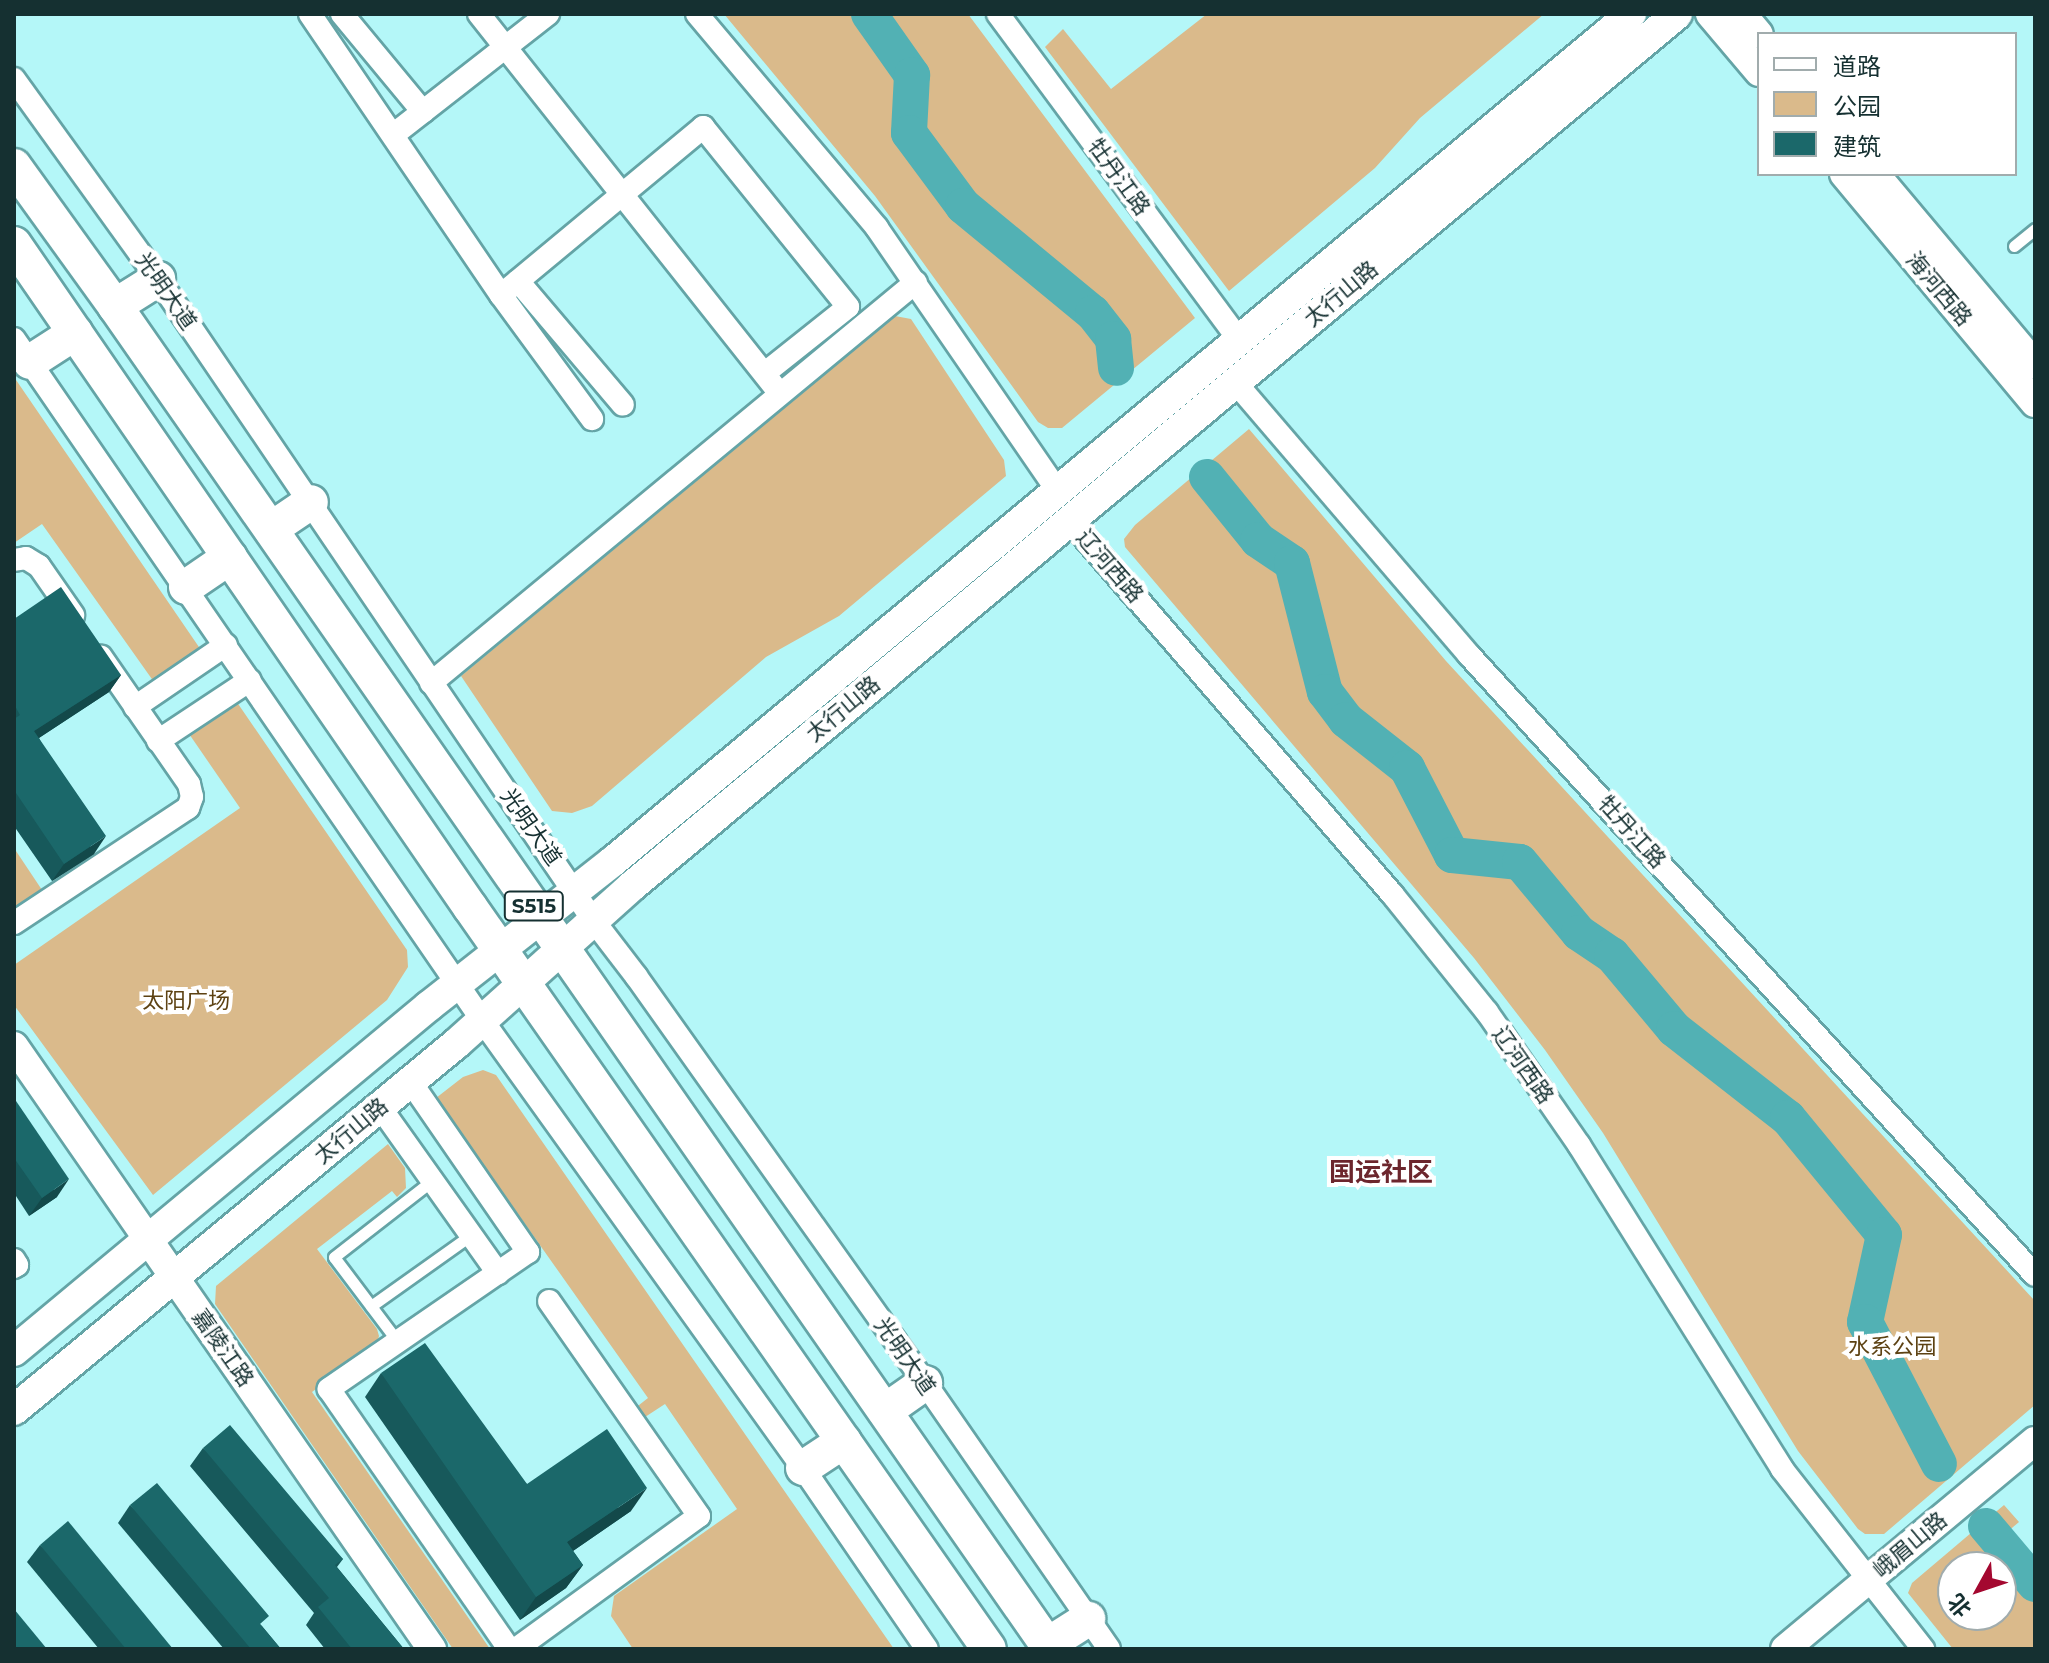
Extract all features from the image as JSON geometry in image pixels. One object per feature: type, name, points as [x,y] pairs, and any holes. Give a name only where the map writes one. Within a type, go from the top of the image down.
[{"type":"main road","name":"太行山路","points":[[14,1351],[458,982],[575,891],[1631,14]]},
{"type":"main road","name":"太行山路","points":[[14,1410],[380,1107],[593,920],[1677,14]]},
{"type":"main road","name":"光明大道","points":[[14,166],[271,529],[542,918],[561,950],[1049,1647]]},
{"type":"main road","name":"S515","points":[[14,244],[500,950],[989,1649]]},
{"type":"main road","points":[[115,306],[158,279]]},
{"type":"main road","points":[[22,350],[75,333]]},
{"type":"main road","points":[[271,529],[311,502]]},
{"type":"main road","points":[[186,587],[230,557]]},
{"type":"main road","points":[[885,1411],[925,1383]]},
{"type":"main road","points":[[803,1468],[844,1441]]},
{"type":"main road","points":[[1049,1647],[1088,1619]]},
{"type":"street","points":[[310,14],[393,135],[509,288],[592,419]]},
{"type":"street","points":[[342,14],[423,112]]},
{"type":"street","points":[[479,14],[779,393]]},
{"type":"street","points":[[697,14],[855,201],[916,282],[1058,491]]},
{"type":"street","name":"牡丹江路","points":[[998,14],[1239,340]]},
{"type":"street","points":[[1710,14],[1757,70]]},
{"type":"street","points":[[1742,14],[1757,32]]},
{"type":"street","points":[[393,135],[504,49],[538,17]]},
{"type":"street","name":"光明大道","points":[[14,79],[158,279],[593,920],[925,1383],[1109,1649]]},
{"type":"street","points":[[509,288],[703,127],[848,307],[765,373]]},
{"type":"street","name":"海河西路","points":[[1846,176],[2035,403]]},
{"type":"street","name":"海河西路","points":[[1877,176],[2035,365]]},
{"type":"street","points":[[431,683],[916,282]]},
{"type":"street","points":[[509,288],[623,405]]},
{"type":"street","points":[[22,350],[482,1020],[803,1468],[927,1649]]},
{"type":"street","name":"牡丹江路","points":[[1235,382],[1452,636],[2035,1275]]},
{"type":"street","name":"辽河西路","points":[[1070,521],[1392,894],[1487,1012],[1579,1145],[1782,1469],[1923,1649]]},
{"type":"street","points":[[14,560],[26,558],[39,566],[189,784],[192,797],[188,808],[14,923]]},
{"type":"street","points":[[135,707],[226,645]]},
{"type":"street","points":[[158,741],[250,680]]},
{"type":"street","name":"嘉陵江路","points":[[14,1046],[432,1649]]},
{"type":"street","points":[[410,1081],[528,1252],[406,1343],[329,1389],[509,1649]]},
{"type":"street","points":[[380,1107],[498,1273]]},
{"type":"street","points":[[14,1260],[17,1265],[14,1267]]},
{"type":"street","points":[[516,1649],[699,1516],[549,1301]]},
{"type":"street","name":"峨眉山路","points":[[1785,1649],[2035,1441]]},
{"type":"lane","points":[[2014,246],[2035,229]]},
{"type":"lane","points":[[406,1343],[371,1306],[334,1257],[433,1180]]},
{"type":"lane","points":[[371,1306],[471,1235]]},
{"type":"green space","points":[[724,14],[968,14],[1195,318],[1062,428],[1048,428],[1038,422],[875,196]]},
{"type":"green space","points":[[1207,14],[1544,14],[1420,118],[1375,168],[1229,291],[1045,47],[1063,29],[1111,89]]},
{"type":"green space","points":[[895,316],[911,319],[1004,460],[1006,476],[839,616],[766,657],[592,806],[572,813],[552,811],[461,676]]},
{"type":"green space","points":[[14,377],[201,650],[154,682],[42,524],[14,543]]},
{"type":"green space","name":"水系公园","points":[[1249,429],[1446,661],[2035,1301],[2035,1405],[1884,1534],[1865,1534],[1858,1529],[1798,1451],[1603,1133],[1545,1050],[1474,958],[1125,547],[1124,539],[1135,525]]},
{"type":"green space","name":"太阳广场","points":[[232,695],[407,950],[408,967],[387,1000],[153,1195],[14,1005],[14,965],[240,808],[185,728]]},
{"type":"green space","points":[[14,848],[42,890],[14,908]]},
{"type":"green space","points":[[483,1070],[496,1075],[894,1649],[633,1649],[611,1616],[614,1596],[737,1509],[665,1404],[642,1419],[634,1409],[648,1398],[436,1098],[463,1077]]},
{"type":"green space","points":[[388,1144],[405,1168],[406,1188],[397,1197],[392,1191],[317,1249],[377,1329],[377,1343],[312,1392],[490,1649],[453,1649],[215,1304],[216,1286]]},
{"type":"green space","points":[[2004,1505],[2019,1522],[2006,1533],[2035,1565],[2035,1649],[1953,1649],[1939,1631],[2017,1631],[2017,1551],[1950,1551]]},
{"type":"green space","points":[[1937,1562],[1937,1629],[1908,1593],[1912,1583]]},
{"type":"building","points":[[61,587],[121,675],[34,731],[106,836],[64,864],[14,790],[14,719],[20,715],[14,704],[14,619]]},
{"type":"building","points":[[14,1098],[69,1179],[42,1198],[14,1158]]},
{"type":"building","points":[[425,1343],[527,1484],[607,1429],[647,1488],[567,1542],[583,1565],[536,1597],[381,1373]]},
{"type":"building","points":[[230,1425],[343,1559],[335,1565],[404,1649],[352,1649],[318,1607],[329,1598],[203,1448]]},
{"type":"building","points":[[157,1483],[269,1616],[260,1624],[281,1649],[251,1649],[130,1505]]},
{"type":"building","points":[[68,1521],[173,1649],[126,1649],[40,1545]]},
{"type":"building","points":[[14,1609],[47,1649],[14,1649]]},
{"type":"waterway","points":[[869,14],[912,75],[909,133],[963,206],[1093,313],[1113,339],[1116,368]]},
{"type":"waterway","points":[[1207,477],[1258,540],[1292,563],[1325,692],[1346,720],[1407,768],[1452,855],[1520,862],[1579,933],[1612,955],[1674,1029],[1788,1118],[1884,1235],[1865,1322],[1939,1464]]},
{"type":"waterway","points":[[1986,1526],[2035,1584]]},
{"type":"district","name":"国运社区","points":[[1381,1173]]}]
